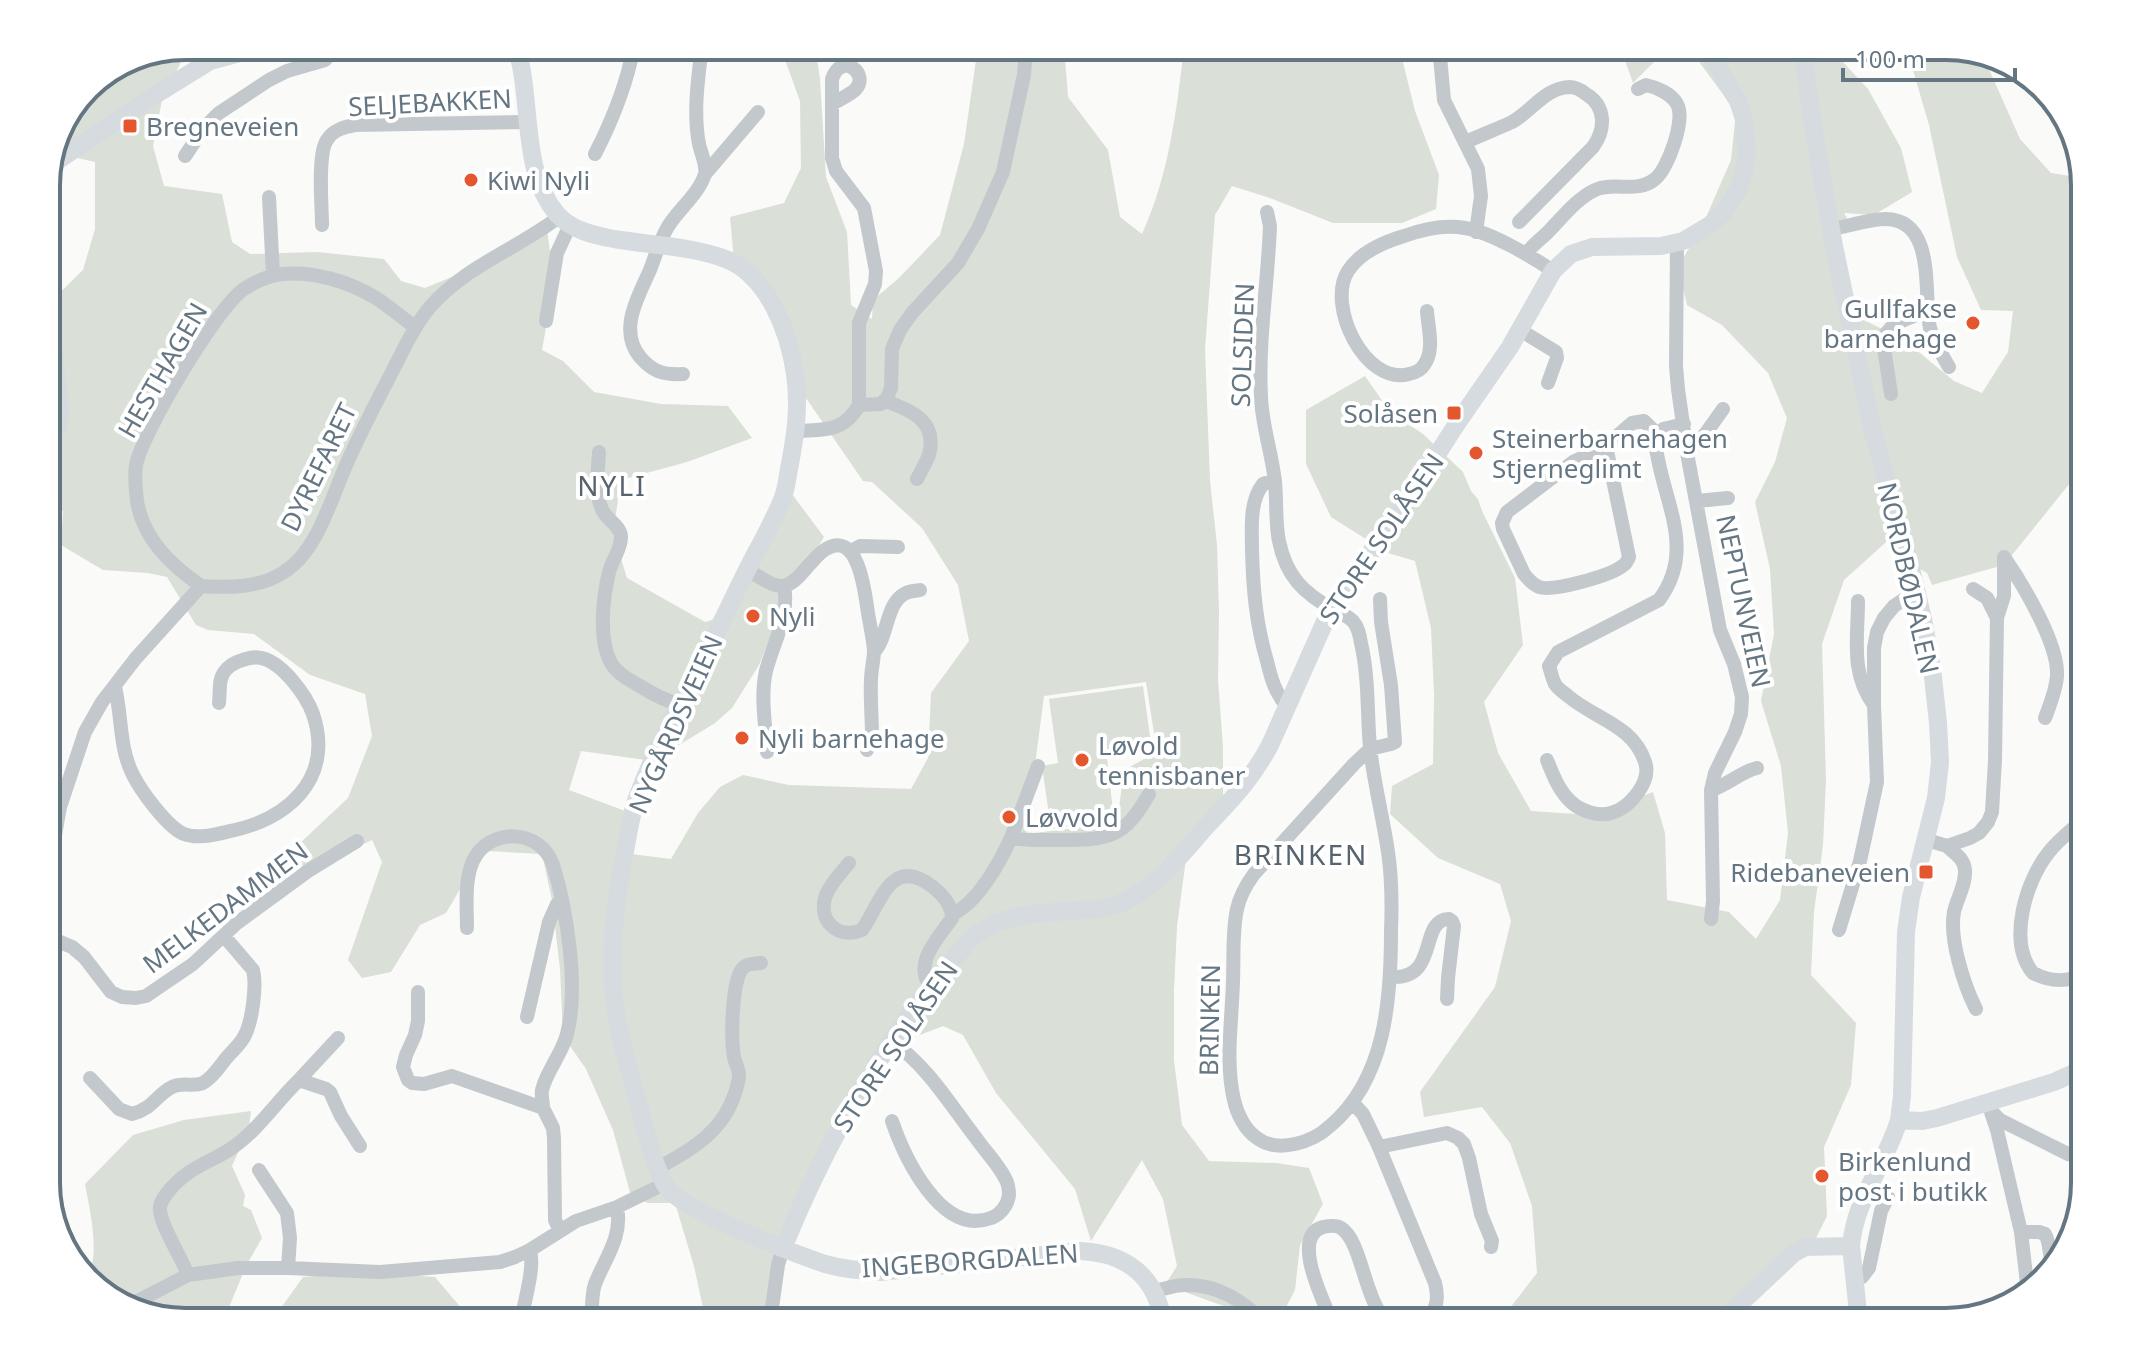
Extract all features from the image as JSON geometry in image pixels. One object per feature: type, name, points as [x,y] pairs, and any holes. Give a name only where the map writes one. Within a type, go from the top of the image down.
[{"type":"street","points":[[63,157],[211,60]]},
{"type":"street","points":[[185,156],[203,129],[219,113],[287,71],[325,60]]},
{"type":"street","points":[[520,60],[537,181],[542,193],[564,221],[546,321]]},
{"type":"street","points":[[595,154],[631,60]]},
{"type":"street","points":[[701,60],[696,120],[706,173]]},
{"type":"street","points":[[859,405],[885,401],[891,388],[892,349],[900,330],[969,247],[1003,172],[1025,60]]},
{"type":"street","points":[[1440,60],[1444,100],[1478,169],[1481,196],[1476,232]]},
{"type":"street","name":"STORE SOLÅSEN","points":[[783,1248],[823,1156],[854,1099],[931,986],[962,948],[977,934],[1013,917],[1105,908],[1138,894],[1186,852],[1242,790],[1259,766],[1331,608],[1404,506],[1520,330],[1553,271],[1571,254],[1592,247],[1661,246],[1677,242],[1695,235],[1724,212],[1738,190],[1743,175],[1747,154],[1746,131],[1738,101],[1713,60]]},
{"type":"street","name":"NORDBØDALEN","points":[[1804,60],[1832,229],[1873,432],[1916,591],[1932,668],[1940,742],[1939,778],[1927,840],[1911,897],[1906,932],[1899,1120],[1857,1213],[1851,1246],[1857,1308]]},
{"type":"street","points":[[1526,254],[1579,201],[1595,190],[1642,187],[1660,174],[1669,158],[1680,112],[1672,98],[1658,89],[1646,85],[1638,89]]},
{"type":"street","points":[[1466,142],[1511,122],[1553,90],[1574,88],[1594,99],[1603,122],[1600,138],[1519,222]]},
{"type":"street","points":[[796,431],[828,430],[845,424],[854,415],[859,405],[859,323],[875,284],[876,271],[864,208],[836,171],[832,158],[832,104]]},
{"type":"street","points":[[683,374],[660,374],[638,355],[629,332],[631,316],[653,245],[706,173],[758,112]]},
{"type":"street","name":"SELJEBAKKEN","points":[[322,225],[322,156],[324,144],[337,131],[355,125],[529,122]]},
{"type":"street","points":[[269,197],[273,275]]},
{"type":"street","name":"SOLSIDEN","points":[[1267,212],[1270,226],[1260,372],[1261,400],[1275,480],[1278,538],[1283,556],[1300,588],[1331,608]]},
{"type":"street","points":[[1832,229],[1885,219],[1895,221],[1916,234],[1925,261],[1930,328],[1949,367]]},
{"type":"street","name":"NYGÅRDSVEIEN","points":[[564,221],[596,236],[686,248],[736,264],[773,303],[785,329],[795,373],[796,431],[783,500],[679,704],[634,805],[618,886],[612,976],[616,1011],[640,1109],[664,1184]]},
{"type":"street","name":"DYREFARET","points":[[201,586],[245,586],[269,580],[286,571],[298,559],[322,524],[363,430],[415,327],[429,308],[472,271],[564,221]]},
{"type":"street","points":[[1427,311],[1430,344],[1424,365],[1404,375],[1383,370],[1362,352],[1347,326],[1341,300],[1347,272],[1367,252],[1398,237],[1446,227],[1468,228],[1526,254],[1553,271]]},
{"type":"street","name":"NEPTUNVEIEN","points":[[1677,242],[1676,366],[1687,453],[1720,630],[1734,664],[1742,697],[1741,714],[1715,773],[1711,790],[1711,919]]},
{"type":"street","name":"HESTHAGEN","points":[[201,586],[176,567],[150,537],[137,504],[136,465],[142,446],[172,391],[220,313],[243,289],[273,275],[304,273],[354,287],[375,297],[415,327]]},
{"type":"street","points":[[1891,394],[1883,341],[1885,334],[1890,327],[1928,310]]},
{"type":"street","points":[[1520,330],[1556,352],[1557,358],[1548,383]]},
{"type":"street","points":[[885,401],[915,412],[926,426],[930,437],[928,457],[917,479]]},
{"type":"street","points":[[1687,453],[1723,409]]},
{"type":"street","points":[[1606,446],[1629,557],[1625,565],[1609,574],[1565,585],[1539,587],[1528,580],[1521,570],[1503,529],[1507,512],[1573,462],[1606,446],[1632,423],[1640,420],[1657,434]]},
{"type":"street","points":[[1547,760],[1559,787],[1571,802],[1591,813],[1606,814],[1621,809],[1645,782],[1646,762],[1627,732],[1588,711],[1557,687],[1549,666],[1558,652],[1659,600],[1669,587],[1677,540],[1655,439],[1663,429],[1684,424]]},
{"type":"street","points":[[599,452],[601,507],[621,536],[619,550],[610,567],[605,596],[604,637],[608,657],[612,666],[624,677],[679,704]]},
{"type":"street","points":[[1275,480],[1263,484],[1253,504],[1253,587],[1255,617],[1270,673],[1279,697],[1287,706]]},
{"type":"street","points":[[1697,501],[1728,498]]},
{"type":"street","points":[[747,570],[775,585],[791,585],[825,549],[834,545],[851,551],[863,583],[874,652],[872,736],[867,750]]},
{"type":"street","points":[[851,551],[860,546],[898,547]]},
{"type":"street","points":[[1947,846],[1979,833],[1992,812],[1997,618],[2002,602],[2004,557],[2054,648],[2057,676],[2045,718]]},
{"type":"street","points":[[60,807],[76,755],[102,702],[136,658],[201,586]]},
{"type":"street","points":[[767,752],[766,672],[786,606],[784,586]]},
{"type":"street","points":[[1973,589],[1987,598],[1997,618]]},
{"type":"street","points":[[874,652],[880,646],[897,600],[905,593],[920,590]]},
{"type":"street","points":[[1839,930],[1860,861],[1877,782],[1874,648],[1877,632],[1894,606],[1916,591]]},
{"type":"street","name":"BRINKEN","points":[[1331,608],[1355,624],[1367,666],[1370,749],[1389,855],[1392,892],[1391,977],[1387,1016],[1368,1074],[1353,1103],[1322,1133],[1307,1141],[1275,1144],[1254,1137],[1244,1125],[1234,1102],[1230,1070],[1236,912],[1246,885],[1354,764],[1370,749],[1391,744],[1396,738],[1380,599]]},
{"type":"street","points":[[1858,601],[1856,662],[1860,681],[1874,705]]},
{"type":"street","points":[[115,687],[125,755],[134,777],[175,829],[193,836],[242,830],[282,812],[297,800],[316,764],[317,728],[310,707],[278,666],[262,658],[249,658],[233,664],[221,677],[219,703]]},
{"type":"street","points":[[952,914],[969,904],[983,887],[1011,838],[1038,766]]},
{"type":"street","points":[[1711,790],[1728,784],[1745,771],[1757,768]]},
{"type":"street","points":[[1011,838],[1104,839],[1132,820],[1149,794]]},
{"type":"street","points":[[2071,830],[2055,844],[2039,867],[2029,890],[2020,930],[2024,959],[2033,973],[2052,980],[2071,980]]},
{"type":"street","points":[[467,928],[468,880],[479,850],[498,839],[523,836],[543,847],[553,865],[569,941],[572,1001],[566,1037],[541,1091],[543,1108],[553,1128],[555,1220],[560,1231]]},
{"type":"street","points":[[1927,840],[1947,846],[1959,855],[1965,869],[1954,921],[1958,958],[1976,1009]]},
{"type":"street","name":"MELKEDAMMEN","points":[[60,942],[84,957],[111,992],[122,997],[146,996],[178,976],[237,923],[308,871],[357,841]]},
{"type":"street","points":[[849,863],[825,898],[825,918],[836,930],[855,933],[862,930],[889,884],[903,875],[921,878],[949,904],[952,918],[924,962],[925,979],[931,986]]},
{"type":"street","points":[[527,1017],[549,922],[557,904],[561,903]]},
{"type":"street","points":[[1391,977],[1416,970],[1423,963],[1433,928],[1439,921],[1449,919],[1454,926],[1447,999]]},
{"type":"street","points":[[90,1078],[119,1109],[132,1114],[151,1106],[172,1087],[195,1085],[211,1077],[243,1038],[248,1027],[255,977],[253,970],[224,936]]},
{"type":"street","points":[[657,1165],[691,1151],[721,1122],[734,1096],[739,1076],[734,1054],[734,987],[737,975],[747,964],[761,963]]},
{"type":"street","points":[[418,992],[418,1021],[406,1055],[404,1073],[412,1083],[424,1084],[452,1076],[543,1108]]},
{"type":"street","points":[[188,1275],[161,1219],[160,1209],[165,1195],[194,1168],[229,1150],[245,1137],[338,1038]]},
{"type":"street","points":[[892,1042],[916,1061],[1005,1177],[1009,1197],[1007,1204],[993,1217],[968,1220],[958,1217],[930,1194],[919,1178],[901,1146],[892,1121]]},
{"type":"street","points":[[1899,1120],[1922,1121],[1990,1107],[2071,1074]]},
{"type":"street","points":[[299,1080],[330,1092],[360,1146]]},
{"type":"street","points":[[1353,1103],[1363,1114],[1379,1147],[1438,1294],[1435,1308]]},
{"type":"street","points":[[1990,1107],[2000,1120],[2071,1155]]},
{"type":"street","points":[[1990,1107],[2021,1232],[2026,1278]]},
{"type":"street","points":[[1379,1147],[1447,1133],[1458,1138],[1469,1158],[1481,1214],[1492,1241],[1491,1247]]},
{"type":"street","points":[[259,1170],[287,1213],[290,1238],[288,1268]]},
{"type":"street","points":[[141,1299],[188,1275],[238,1268],[411,1271],[500,1262],[530,1250],[576,1221],[617,1207],[664,1184]]},
{"type":"street","name":"INGEBORGDALEN","points":[[664,1184],[672,1194],[692,1207],[783,1248],[852,1270],[880,1272],[1088,1251],[1110,1254],[1146,1278],[1159,1308]]},
{"type":"street","points":[[1854,1281],[1869,1268],[1881,1211],[1888,1197]]},
{"type":"street","points":[[593,1308],[594,1287],[616,1238],[619,1225],[617,1207]]},
{"type":"street","points":[[1327,1308],[1307,1251],[1312,1234],[1324,1226],[1342,1228],[1348,1236],[1377,1308]]},
{"type":"street","points":[[2021,1232],[2045,1234],[2049,1241],[2049,1254]]},
{"type":"street","points":[[1735,1308],[1794,1253],[1805,1247],[1851,1246]]},
{"type":"street","points":[[772,1308],[783,1248]]},
{"type":"street","points":[[524,1308],[531,1268],[530,1250]]},
{"type":"street","points":[[1154,1291],[1182,1284],[1201,1286],[1220,1291],[1248,1308]]},
{"type":"shaded area","points":[[178,60],[180,64],[162,100],[153,146],[164,186],[222,194],[232,242],[250,254],[317,252],[384,259],[401,281],[425,288],[488,262],[547,229],[554,282],[542,350],[563,361],[594,392],[661,404],[728,406],[752,438],[687,462],[621,480],[613,533],[627,578],[705,622],[721,617],[786,486],[824,537],[785,601],[759,665],[732,708],[715,723],[653,761],[581,751],[569,790],[633,814],[631,854],[671,859],[698,813],[720,787],[743,775],[789,785],[911,789],[928,758],[931,693],[969,641],[958,585],[922,528],[872,482],[863,481],[786,369],[772,313],[734,261],[730,217],[784,203],[801,168],[800,101],[785,60],[817,60],[826,177],[847,232],[851,305],[872,319],[873,300],[940,235],[964,144],[976,60],[1065,60],[1068,97],[1108,150],[1120,217],[1142,234],[1165,165],[1182,60],[1402,60],[1415,111],[1439,175],[1436,209],[1402,223],[1333,223],[1232,186],[1215,215],[1205,349],[1210,481],[1217,545],[1223,804],[1186,859],[1177,926],[1174,1060],[1182,1125],[1209,1161],[1276,1163],[1309,1168],[1323,1204],[1300,1245],[1295,1290],[1286,1308],[1229,1308],[1165,1285],[1177,1266],[1163,1199],[1142,1160],[1091,1241],[1075,1189],[996,1093],[963,1035],[943,1026],[879,1051],[787,1231],[778,1308],[703,1308],[675,1203],[648,1203],[631,1196],[613,1130],[586,1069],[563,1036],[560,969],[552,900],[542,854],[487,851],[446,913],[420,925],[391,972],[362,978],[348,960],[382,862],[372,840],[312,869],[295,869],[298,845],[348,798],[372,736],[365,694],[310,675],[254,634],[208,630],[196,625],[167,577],[103,570],[61,545],[60,292],[83,270],[95,229],[95,162],[73,157],[62,165],[64,152],[86,109],[103,91],[122,77],[145,67]],"holes":[[[1146,682],[1157,752],[1124,770],[1117,823],[1026,834],[1044,696]]]},
{"type":"shaded area","points":[[1625,60],[1656,60],[1633,83]]},
{"type":"shaded area","points":[[1698,60],[1841,60],[1868,89],[1901,148],[1912,192],[1874,215],[1844,213],[1847,218],[1833,227],[1852,314],[1904,340],[1954,381],[1982,393],[2008,352],[2013,311],[1981,310],[1957,257],[1929,125],[1910,60],[1962,61],[1988,68],[2020,139],[2051,173],[2070,176],[2071,482],[2004,565],[1932,585],[1927,573],[1910,563],[1895,534],[1844,580],[1822,644],[1826,780],[1811,975],[1856,1023],[1851,1085],[1824,1147],[1827,1216],[1815,1240],[1741,1308],[1510,1308],[1537,1273],[1532,1206],[1510,1143],[1482,1107],[1424,1117],[1420,1092],[1495,987],[1511,921],[1500,884],[1438,858],[1390,814],[1392,786],[1433,764],[1431,628],[1415,561],[1388,553],[1331,517],[1306,464],[1306,410],[1365,376],[1390,412],[1423,434],[1463,472],[1515,578],[1523,645],[1484,702],[1498,753],[1531,811],[1591,815],[1653,792],[1665,833],[1667,900],[1729,912],[1756,939],[1780,900],[1788,833],[1781,766],[1761,701],[1774,634],[1770,569],[1755,502],[1775,462],[1787,418],[1768,373],[1722,325],[1687,305],[1678,267],[1704,222],[1731,160],[1736,112]]},
{"type":"shaded area","name":"Løvold tennisbaner","points":[[1143,686],[1152,751],[1107,758],[1114,820],[1051,829],[1042,766],[1058,763],[1049,699]]},
{"type":"shaded area","points":[[251,1111],[249,1128],[232,1166],[245,1195],[243,1206],[251,1210],[262,1238],[246,1266],[229,1308],[152,1304],[115,1287],[92,1266],[94,1244],[85,1184],[133,1135],[184,1120]]},
{"type":"shaded area","points":[[361,1272],[435,1277],[461,1308],[281,1308],[303,1277]]},
{"type":"place","name":"Bregneveien","points":[[130,126]]},
{"type":"place","name":"Kiwi Nyli","points":[[471,180]]},
{"type":"place","name":"Gullfakse barnehage","points":[[1973,323]]},
{"type":"place","name":"Solåsen","points":[[1454,413]]},
{"type":"place","name":"Steinerbarnehagen Stjerneglimt","points":[[1476,453]]},
{"type":"place","name":"Nyli","points":[[753,616]]},
{"type":"place","name":"Nyli barnehage","points":[[742,738]]},
{"type":"place","name":"Løvold tennisbaner","points":[[1082,760]]},
{"type":"place","name":"Løvvold","points":[[1009,817]]},
{"type":"place","name":"Ridebaneveien","points":[[1926,872]]},
{"type":"place","name":"Birkenlund post i butikk","points":[[1822,1176]]},
{"type":"district","name":"NYLI","points":[[612,485]]},
{"type":"district","name":"BRINKEN","points":[[1301,854]]}]
